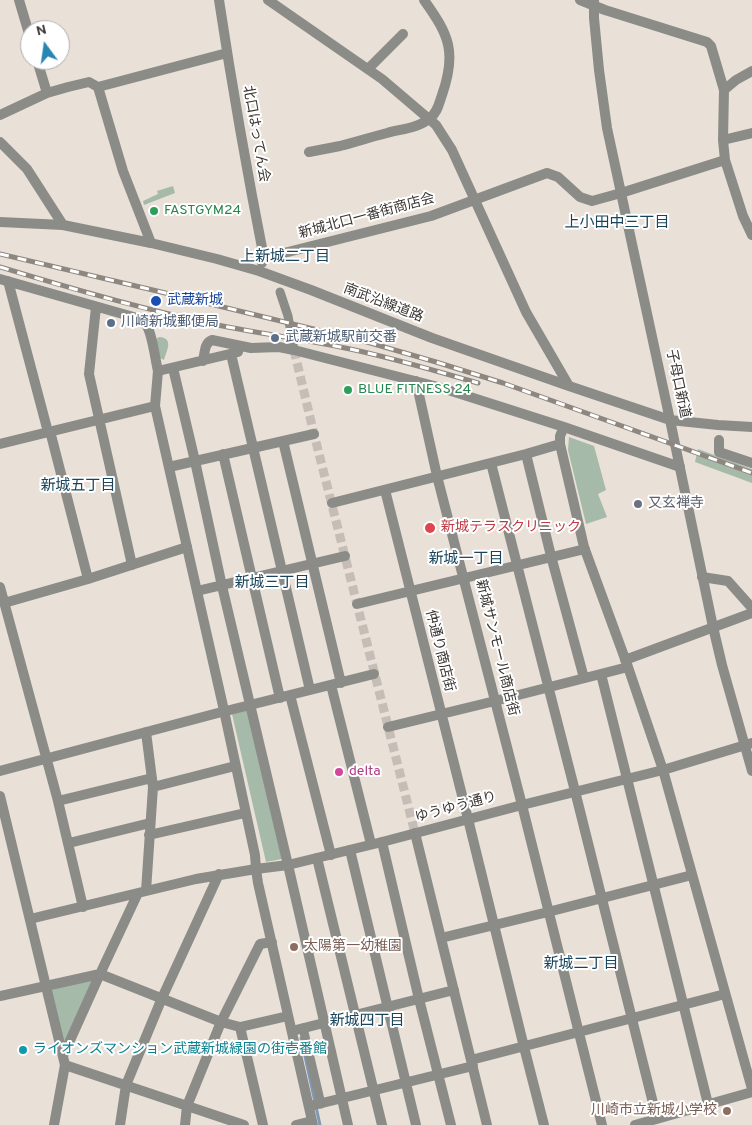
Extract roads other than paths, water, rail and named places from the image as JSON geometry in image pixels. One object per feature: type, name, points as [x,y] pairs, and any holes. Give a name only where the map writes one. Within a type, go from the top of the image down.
[{"type":"street","points":[[19,0],[25,20]]},
{"type":"street","name":"北口はってん会","points":[[219,0],[244,157],[264,258]]},
{"type":"street","points":[[268,0],[382,79],[436,125],[452,150],[526,312],[569,386]]},
{"type":"street","points":[[310,152],[341,146],[419,125],[430,119],[436,112],[445,88],[450,53],[443,30],[424,0]]},
{"type":"street","points":[[580,0],[594,3],[707,42],[711,46],[724,90],[723,140],[725,160],[748,214],[752,236]]},
{"type":"street","name":"子母口新道","points":[[594,3],[599,70],[607,128],[713,627],[722,665],[748,744],[752,771]]},
{"type":"street","points":[[368,70],[403,34]]},
{"type":"street","points":[[0,115],[47,93],[89,82],[98,87],[227,53]]},
{"type":"street","points":[[40,70],[47,93]]},
{"type":"street","points":[[724,90],[736,80],[752,71]]},
{"type":"street","points":[[98,87],[123,171],[151,242]]},
{"type":"street","points":[[723,140],[752,133]]},
{"type":"street","points":[[0,142],[27,168],[63,224]]},
{"type":"street","points":[[621,193],[725,160]]},
{"type":"street","name":"新城北口一番街商店会","points":[[264,258],[431,216],[547,173],[558,177],[580,197],[592,201],[621,193]]},
{"type":"street","name":"南武沿線道路","points":[[0,222],[63,224],[151,242],[217,259],[259,271],[432,338],[670,420],[752,428]]},
{"type":"street","points":[[259,271],[264,258]]},
{"type":"street","points":[[4,280],[141,320],[150,334],[158,371],[155,406],[255,855],[258,883],[310,1106],[313,1123],[296,1125]]},
{"type":"street","points":[[4,280],[49,432],[88,579]]},
{"type":"street","points":[[280,292],[288,316],[294,350]]},
{"type":"street","points":[[96,307],[89,374],[132,565]]},
{"type":"street","points":[[203,361],[207,344],[210,340],[251,348],[279,347],[294,350],[442,388],[680,467]]},
{"type":"street","points":[[158,371],[251,348]]},
{"type":"street","points":[[231,354],[310,690]]},
{"type":"street","points":[[173,368],[348,1125]]},
{"type":"street","name":"新城サンモール商店街","points":[[416,381],[437,476],[522,804],[602,1125]]},
{"type":"street","points":[[0,444],[155,406]]},
{"type":"street","points":[[564,427],[560,436],[560,444],[584,549],[663,770],[752,1090],[635,1125]]},
{"type":"street","points":[[169,467],[314,434]]},
{"type":"street","points":[[719,440],[719,452],[752,463]]},
{"type":"street","points":[[283,441],[313,564],[336,684],[371,844]]},
{"type":"street","points":[[332,503],[560,444]]},
{"type":"street","points":[[223,454],[252,578],[330,855]]},
{"type":"street","points":[[526,454],[584,678]]},
{"type":"street","points":[[490,463],[549,687],[657,1119]]},
{"type":"street","name":"仲通り商店街","points":[[385,490],[544,1125]]},
{"type":"street","points":[[4,603],[88,579],[187,547]]},
{"type":"street","points":[[357,604],[584,549]]},
{"type":"street","points":[[197,591],[345,556]]},
{"type":"street","points":[[702,577],[728,581],[752,608]]},
{"type":"street","points":[[0,587],[47,758],[83,907]]},
{"type":"street","points":[[388,727],[600,674],[713,627],[752,613]]},
{"type":"street","points":[[0,771],[374,674]]},
{"type":"street","points":[[600,674],[708,1104]]},
{"type":"street","points":[[54,1125],[64,1060],[100,974],[142,892],[149,835],[152,782],[146,732]]},
{"type":"street","name":"ゆうゆう通り","points":[[30,920],[196,879],[288,865],[330,855],[522,804],[663,770],[748,744]]},
{"type":"street","points":[[58,801],[235,766]]},
{"type":"street","points":[[0,796],[64,1060]]},
{"type":"street","points":[[149,835],[245,813]]},
{"type":"street","points":[[69,843],[150,823]]},
{"type":"street","points":[[415,833],[487,1125]]},
{"type":"street","points":[[382,842],[451,1125]]},
{"type":"street","points":[[350,850],[416,1125]]},
{"type":"street","points":[[317,858],[382,1125]]},
{"type":"street","points":[[120,1125],[126,1086],[162,998],[220,874]]},
{"type":"street","points":[[441,938],[692,875]]},
{"type":"street","points":[[185,1125],[187,1106],[221,1022],[260,944],[272,942]]},
{"type":"street","points":[[0,996],[100,974],[221,1022],[240,1027],[288,1016]]},
{"type":"street","points":[[292,1031],[454,990]]},
{"type":"street","points":[[310,1106],[439,1074],[524,1047],[725,994]]},
{"type":"street","points":[[240,1027],[263,1125]]},
{"type":"street","points":[[302,1028],[321,1104]]},
{"type":"street","points":[[64,1060],[126,1086],[244,1125]]},
{"type":"waterway","points":[[301,1038],[320,1125]]},
{"type":"tunnel","points":[[294,350],[415,833]]},
{"type":"railway","points":[[0,254],[367,342],[436,362],[503,383],[752,473]]},
{"type":"railway","points":[[0,267],[156,311],[226,327],[315,342],[366,353],[478,383]]},
{"type":"place","name":"FASTGYM24","points":[[154,211]]},
{"type":"place","name":"武蔵新城","points":[[156,301]]},
{"type":"place","name":"川崎新城郵便局","points":[[111,323]]},
{"type":"place","name":"武蔵新城駅前交番","points":[[275,338]]},
{"type":"place","name":"BLUE FITNESS 24","points":[[348,390]]},
{"type":"place","name":"又玄禅寺","points":[[638,504]]},
{"type":"place","name":"新城テラスクリニック","points":[[430,528]]},
{"type":"place","name":"delta","points":[[339,772]]},
{"type":"place","name":"太陽第一幼稚園","points":[[294,947]]},
{"type":"place","name":"ライオンズマンション武蔵新城緑園の街壱番館","points":[[23,1050]]},
{"type":"place","name":"川崎市立新城小学校","points":[[727,1111]]},
{"type":"district","name":"上小田中三丁目","points":[[617,224]]},
{"type":"district","name":"上新城二丁目","points":[[285,258]]},
{"type":"district","name":"新城五丁目","points":[[78,487]]},
{"type":"district","name":"新城一丁目","points":[[466,560]]},
{"type":"district","name":"新城三丁目","points":[[272,584]]},
{"type":"district","name":"新城二丁目","points":[[581,965]]},
{"type":"district","name":"新城四丁目","points":[[367,1022]]}]
